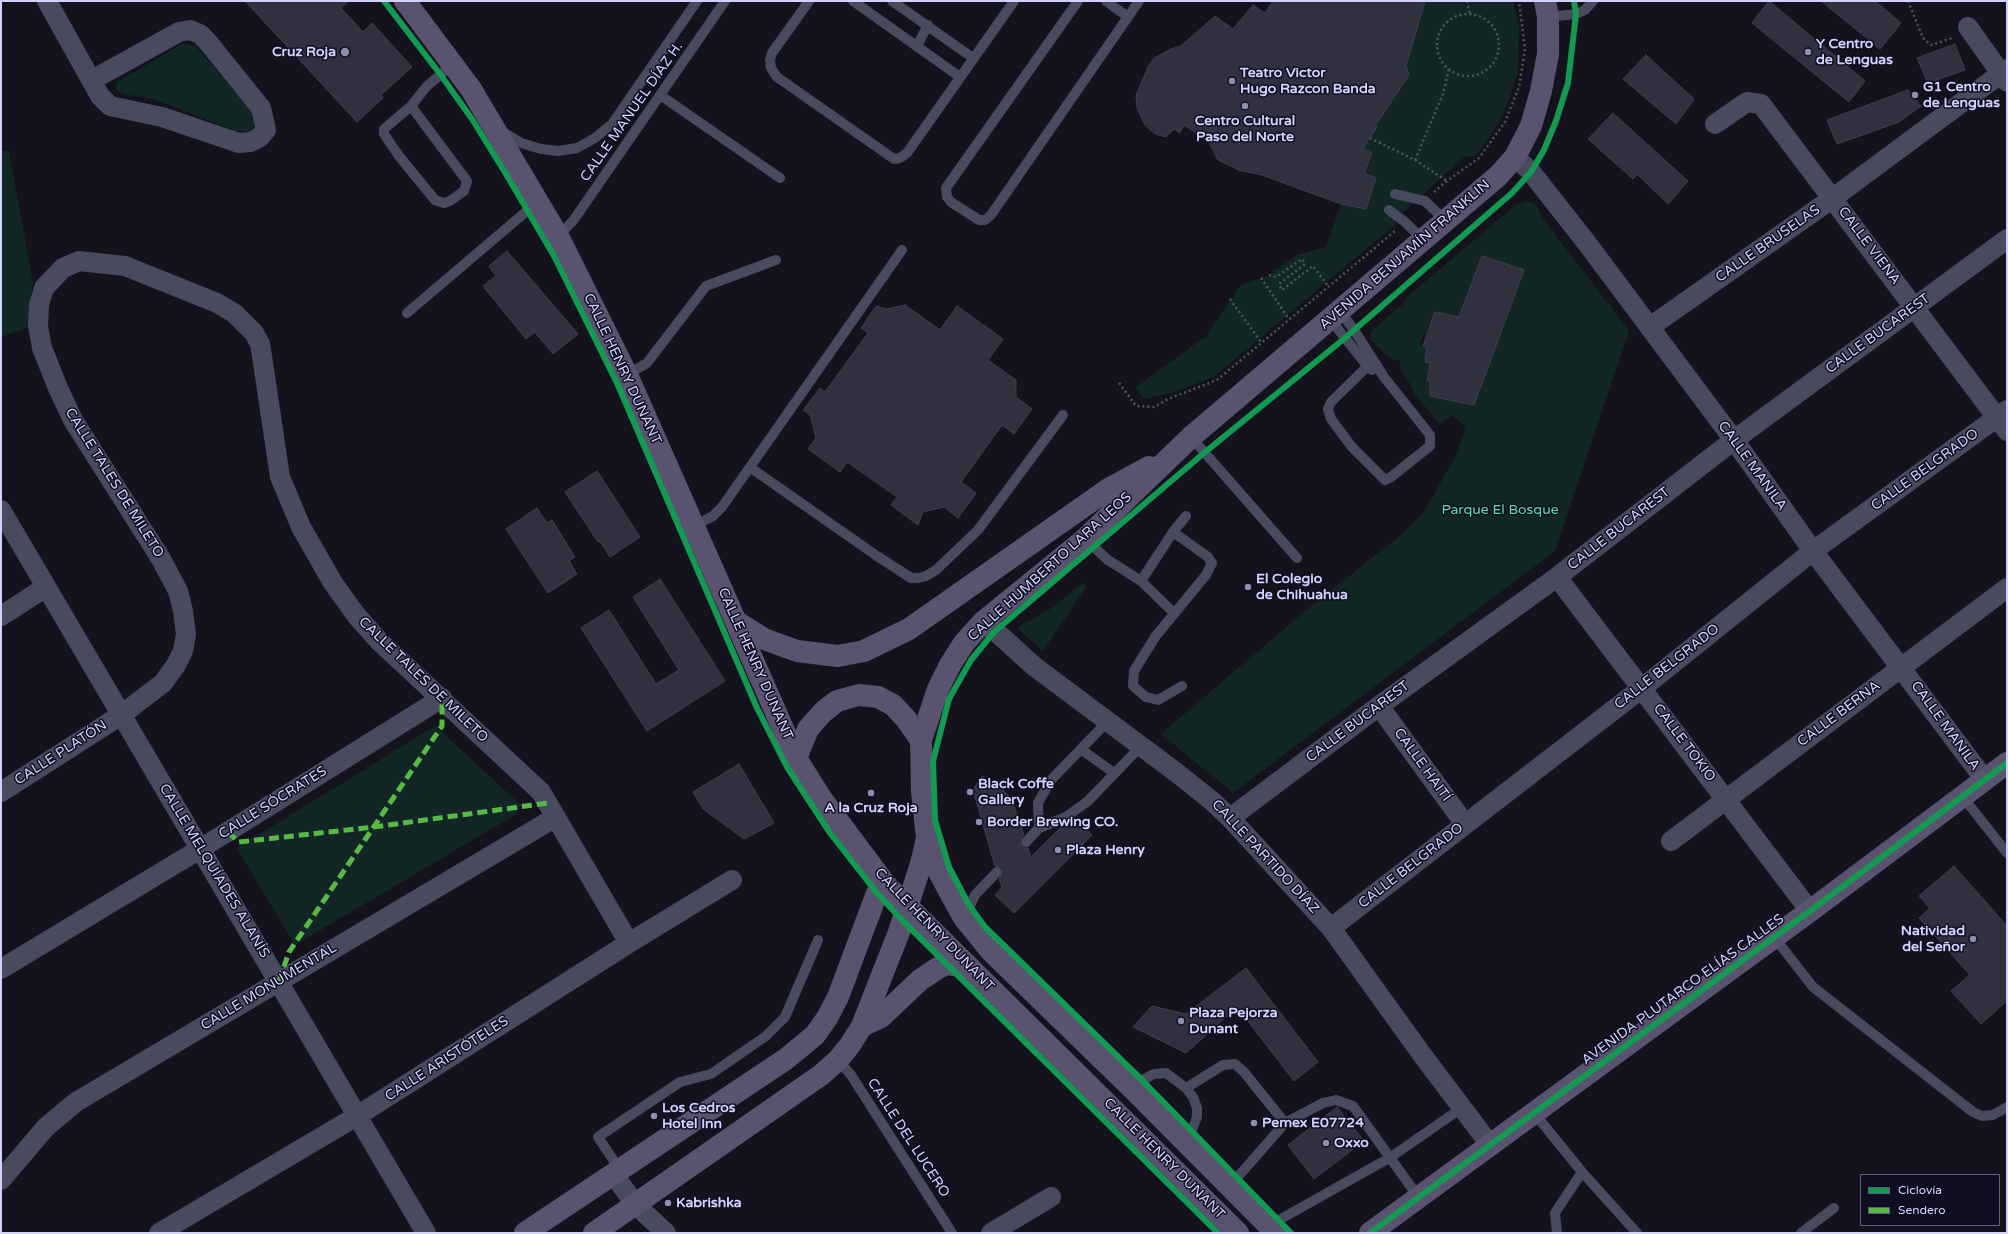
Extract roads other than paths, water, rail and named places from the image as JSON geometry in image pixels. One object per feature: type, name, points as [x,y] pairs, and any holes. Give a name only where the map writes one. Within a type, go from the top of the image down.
[{"type":"main road","name":"CALLE HENRY DUNANT","points":[[409,4],[453,64],[496,128],[558,236],[627,376],[796,758],[821,798],[886,885],[1238,1233]]},
{"type":"main road","name":"AVENIDA BENJAMÍN FRANKLIN","points":[[1170,456],[1191,436],[1498,176],[1515,157],[1531,126],[1541,91],[1548,54],[1547,9]]},
{"type":"main road","name":"CALLE HUMBERTO LARA LEOS","points":[[594,1233],[820,1075],[838,1060],[862,1026],[908,906],[921,864],[927,838],[922,791],[921,740],[938,689],[950,665],[964,644],[984,621],[1085,539],[1170,456]]},
{"type":"main road","points":[[737,622],[764,639],[797,650],[838,656],[864,651],[909,629],[1107,490],[1170,456]]},
{"type":"main road","points":[[796,758],[808,729],[823,712],[838,701],[859,695],[878,697],[893,705],[906,719],[921,740]]},
{"type":"main road","name":"AVENIDA PLUTARCO ELÍAS CALLES","points":[[1370,1233],[1492,1146],[2007,763]]},
{"type":"main road","name":"CALLE HENRY DUNANT","points":[[927,838],[936,866],[964,918],[991,950],[1274,1230]]},
{"type":"main road","points":[[525,1233],[786,1059],[815,1035],[827,1018],[838,997],[877,893],[886,885]]},
{"type":"main road","points":[[862,1026],[881,1017],[920,980],[938,968],[947,964],[970,968]]},
{"type":"street","points":[[47,1],[100,96],[110,106],[162,117],[239,142],[251,142],[260,137],[266,130],[261,108],[207,41],[200,34],[190,30],[179,32],[92,80]]},
{"type":"street","name":"CALLE BRUSELAS","points":[[1650,327],[2005,75],[1969,29]]},
{"type":"street","name":"CALLE VIENA","points":[[1715,124],[1747,102],[1761,104],[1915,307],[2004,420]]},
{"type":"street","name":"CALLE MANILA","points":[[1515,157],[1531,172],[1650,327],[1734,440],[1813,551],[1985,780]]},
{"type":"street","name":"CALLE BUCAREST","points":[[1230,818],[1379,706],[1557,577],[1734,440],[2007,239]]},
{"type":"street","name":"CALLE TALES DE MILETO","points":[[121,715],[163,683],[176,665],[183,650],[186,634],[183,611],[178,591],[161,559],[91,450],[74,420],[58,388],[42,348],[38,326],[38,312],[44,288],[63,268],[79,260],[125,266],[217,303],[234,313],[250,328],[260,344],[280,477],[301,527],[333,584],[356,615],[380,642],[442,698],[541,792],[629,943]]},
{"type":"street","name":"CALLE BELGRADO","points":[[1331,928],[1642,688],[1813,551],[2004,420]]},
{"type":"street","name":"CALLE MELQUÍADES ALANÍS","points":[[1,510],[426,1233]]},
{"type":"street","name":"CALLE TOKIO","points":[[1557,577],[1810,911]]},
{"type":"street","points":[[1,616],[46,588]]},
{"type":"street","name":"CALLE BERNA","points":[[1671,841],[2007,588]]},
{"type":"street","name":"CALLE PARTIDO DÍAZ","points":[[984,621],[1035,667],[1141,746],[1212,801],[1230,818],[1331,928],[1423,1056],[1492,1146]]},
{"type":"street","name":"CALLE SÓCRATES","points":[[1,969],[200,849],[442,698]]},
{"type":"street","name":"CALLE HAITÍ","points":[[1379,706],[1465,824]]},
{"type":"street","name":"CALLE PLATÓN","points":[[1,792],[121,715]]},
{"type":"street","name":"CALLE MONUMENTAL","points":[[1,1180],[46,1127],[76,1102],[556,817]]},
{"type":"street","name":"CALLE ARISTÓTELES","points":[[159,1233],[357,1116],[629,943],[732,880]]},
{"type":"street","points":[[616,1172],[636,1205],[666,1233]]},
{"type":"street","points":[[992,1233],[1051,1197]]},
{"type":"lane","name":"CALLE MANUEL DÍAZ H.","points":[[496,128],[521,143],[541,149],[558,151],[576,148],[596,138],[612,124],[698,1]]},
{"type":"lane","name":"CALLE MANUEL DÍAZ H.","points":[[558,236],[573,220],[726,1]]},
{"type":"lane","points":[[809,1],[772,53],[770,60],[771,68],[777,77],[894,159],[900,158],[907,153],[1014,1]]},
{"type":"lane","points":[[854,1],[960,77]]},
{"type":"lane","points":[[892,1],[973,58]]},
{"type":"lane","points":[[1078,1],[946,188],[947,197],[951,202],[979,220],[985,220],[991,215],[1139,1]]},
{"type":"lane","points":[[1106,1],[1128,17]]},
{"type":"lane","points":[[1547,9],[1576,14],[1585,10],[1593,1]]},
{"type":"lane","points":[[917,46],[928,25]]},
{"type":"lane","points":[[411,106],[467,182],[464,191],[450,202],[435,200],[399,156],[384,134],[384,129],[411,106],[426,86],[453,64]]},
{"type":"lane","points":[[660,95],[780,178]]},
{"type":"lane","points":[[1395,194],[1425,201],[1445,220]]},
{"type":"lane","points":[[407,313],[528,210],[540,204]]},
{"type":"lane","points":[[1389,210],[1405,222],[1422,239]]},
{"type":"lane","points":[[694,526],[713,516],[722,507],[751,468],[902,250]]},
{"type":"lane","points":[[627,376],[647,364],[706,286],[776,260]]},
{"type":"lane","points":[[1335,315],[1370,364],[1384,378],[1426,429],[1431,440],[1430,446],[1391,478],[1385,480],[1352,447],[1331,419],[1328,408],[1331,402],[1370,364]]},
{"type":"lane","points":[[751,468],[877,556],[911,578],[918,578],[926,576],[936,570],[978,530],[1063,415]]},
{"type":"lane","points":[[1191,436],[1297,558]]},
{"type":"lane","points":[[1141,581],[1172,532],[1186,516]]},
{"type":"lane","points":[[1172,532],[1208,556],[1212,564],[1206,575],[1155,637],[1134,671],[1133,686],[1146,697],[1158,700],[1182,686]]},
{"type":"lane","points":[[1085,539],[1108,560],[1141,581],[1174,613]]},
{"type":"lane","points":[[1039,828],[1038,803],[1051,780],[1082,750],[1108,721]]},
{"type":"lane","points":[[1026,842],[1039,828],[1066,816],[1088,801],[1141,746]]},
{"type":"lane","points":[[1082,750],[1114,774]]},
{"type":"lane","points":[[1962,796],[2007,853]]},
{"type":"lane","points":[[964,918],[975,895],[997,872]]},
{"type":"lane","points":[[1774,937],[1813,987],[1972,1112],[1982,1116],[1993,1115],[2007,1107]]},
{"type":"lane","points":[[616,1172],[598,1137],[680,1082],[711,1074],[766,1036],[785,1017],[818,940]]},
{"type":"lane","name":"CALLE DEL LUCERO","points":[[838,1060],[851,1075],[952,1233]]},
{"type":"lane","points":[[1186,1088],[1223,1065],[1235,1064],[1244,1072],[1285,1123]]},
{"type":"lane","points":[[1133,1089],[1142,1080],[1154,1074],[1166,1074],[1186,1088],[1193,1097],[1198,1108],[1197,1117],[1192,1130],[1183,1141]]},
{"type":"lane","points":[[1229,1187],[1285,1123],[1323,1103],[1336,1100],[1353,1106],[1360,1114],[1419,1198]]},
{"type":"lane","points":[[1274,1230],[1279,1220],[1391,1157],[1463,1107]]},
{"type":"lane","points":[[1535,1114],[1582,1172],[1638,1233]]},
{"type":"lane","points":[[1557,1233],[1555,1213],[1582,1172]]},
{"type":"lane","points":[[1801,1233],[1834,1208]]},
{"type":"place","name":"Cruz Roja","points":[[345,52]]},
{"type":"place","name":"Y Centro de Lenguas","points":[[1808,52]]},
{"type":"place","name":"Teatro Victor Hugo Razcon Banda","points":[[1232,81]]},
{"type":"place","name":"G1 Centro de Lenguas","points":[[1915,95]]},
{"type":"place","name":"Centro Cultural Paso del Norte","points":[[1245,106]]},
{"type":"place","name":"El Colegio de Chihuahua","points":[[1248,587]]},
{"type":"place","name":"Black Coffe Gallery","points":[[970,792]]},
{"type":"place","name":"A la Cruz Roja","points":[[871,793]]},
{"type":"place","name":"Border Brewing CO.","points":[[979,822]]},
{"type":"place","name":"Plaza Henry","points":[[1058,850]]},
{"type":"place","name":"Natividad del Señor","points":[[1973,939]]},
{"type":"place","name":"Plaza Pejorza Dunant","points":[[1181,1021]]},
{"type":"place","name":"Los Cedros Hotel Inn","points":[[654,1116]]},
{"type":"place","name":"Pemex E07724","points":[[1254,1123]]},
{"type":"place","name":"Oxxo","points":[[1326,1143]]},
{"type":"place","name":"Kabrishka","points":[[668,1203]]},
{"type":"park label","name":"Parque El Bosque","points":[[1500,510]]}]
